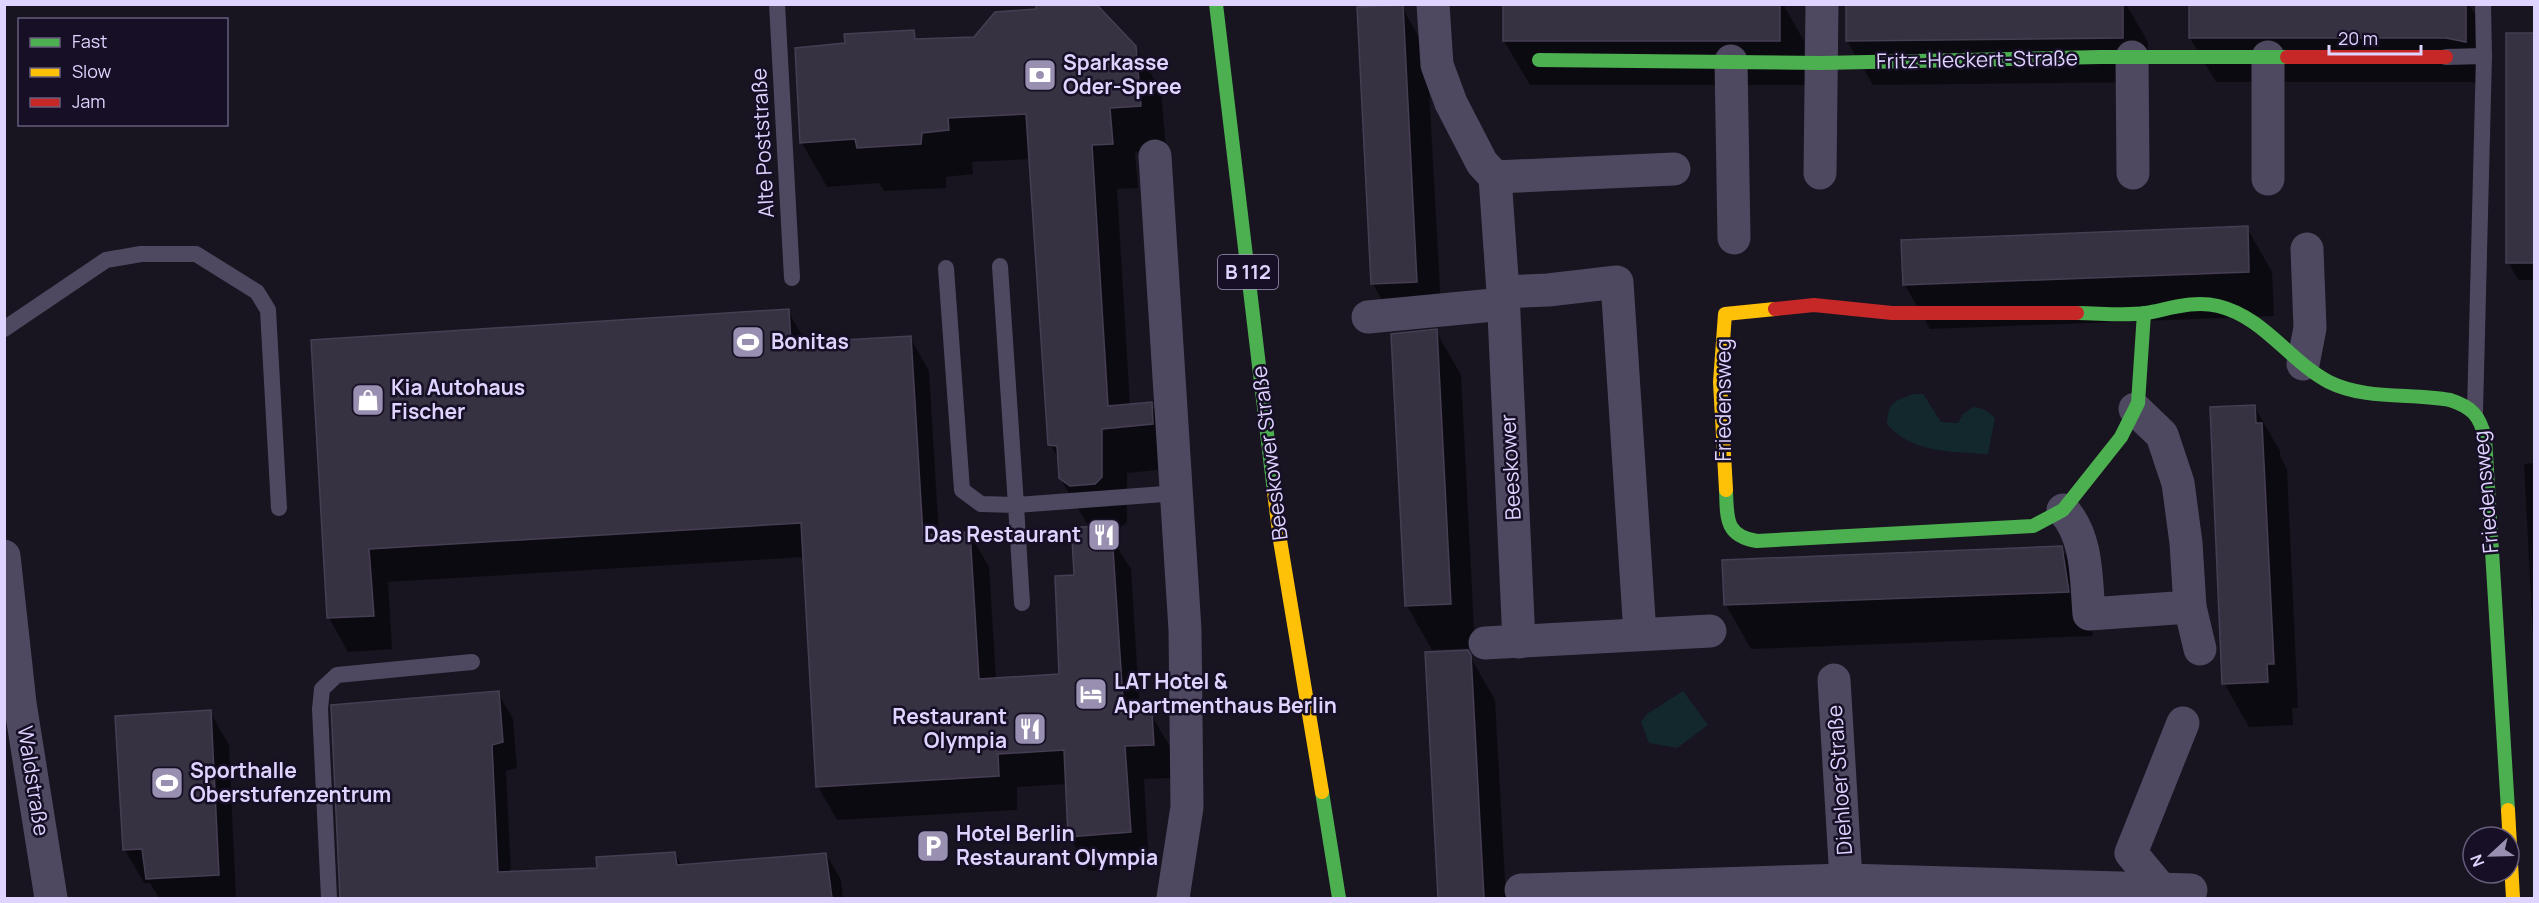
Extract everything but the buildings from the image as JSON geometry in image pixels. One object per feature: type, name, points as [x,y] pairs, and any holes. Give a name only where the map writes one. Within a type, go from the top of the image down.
[{"type":"street","name":"Beeskower Straße","points":[[1216,4],[1280,540],[1339,898]]},
{"type":"street","points":[[1433,4],[1437,65],[1450,103],[1482,163],[1495,177],[1504,298]]},
{"type":"street","points":[[1820,172],[1822,4]]},
{"type":"street","points":[[2132,57],[2133,173]]},
{"type":"street","name":"Fritz-Heckert-Straße","points":[[1539,60],[1821,63],[2132,57],[2446,57]]},
{"type":"street","points":[[2268,57],[2268,180]]},
{"type":"street","points":[[1731,62],[1734,238]]},
{"type":"street","points":[[1155,156],[1185,630],[1187,807],[1173,898]]},
{"type":"street","points":[[1495,177],[1674,169]]},
{"type":"street","points":[[2303,364],[2310,328],[2307,249]]},
{"type":"street","points":[[1368,317],[1617,282],[1640,634]]},
{"type":"street","name":"Beeskower","points":[[1504,298],[1519,642]]},
{"type":"street","name":"Friedensweg","points":[[2144,313],[2138,403],[2121,437],[2062,510],[2033,526],[1757,541],[1741,538],[1731,530],[1727,515],[1720,382],[1725,314],[1815,306],[1892,313],[2144,313],[2185,304],[2217,305],[2244,316],[2303,364],[2335,386],[2354,392],[2437,398],[2461,404],[2475,412],[2485,438],[2513,898]]},
{"type":"street","points":[[2135,409],[2162,435],[2178,483],[2186,543],[2190,607],[2200,649]]},
{"type":"street","points":[[2062,510],[2072,520],[2084,554],[2089,614],[2190,607]]},
{"type":"street","name":"Waldstraße","points":[[4,556],[20,703],[51,898]]},
{"type":"street","points":[[1485,643],[1710,631]]},
{"type":"street","name":"Diehloer Straße","points":[[1834,680],[1846,889]]},
{"type":"street","name":"Diehloer Straße","points":[[2170,892],[2132,853],[2183,723]]},
{"type":"street","name":"Diehloer Straße","points":[[1521,890],[1846,889],[2170,892]]},
{"type":"lane","name":"Alte Poststraße","points":[[777,4],[792,278]]},
{"type":"lane","points":[[2475,412],[2484,56],[2483,4]]},
{"type":"lane","points":[[2446,57],[2484,56]]},
{"type":"lane","points":[[4,329],[106,260],[141,254],[196,254],[257,292],[268,310],[279,507]]},
{"type":"lane","points":[[1000,266],[1022,603]]},
{"type":"lane","points":[[946,268],[962,490],[981,504],[1016,506],[1178,493]]},
{"type":"lane","points":[[329,898],[320,709],[322,689],[337,675],[472,662]]},
{"type":"green space","points":[[1913,394],[1923,394],[1941,422],[1958,423],[1963,414],[1973,407],[1990,413],[1995,418],[1988,454],[1933,449],[1908,441],[1897,434],[1887,424],[1889,411],[1893,403]]},
{"type":"green space","points":[[1683,691],[1708,725],[1677,748],[1649,743],[1641,722],[1647,714]]},
{"type":"traffic: fast","points":[[1216,4],[1274,492]]},
{"type":"traffic: fast","points":[[1539,60],[1821,63],[2100,57],[2287,57]]},
{"type":"traffic: fast","points":[[2077,313],[2138,314],[2199,304],[2218,306],[2234,312],[2263,329],[2301,363],[2329,382],[2343,388],[2373,394],[2450,400],[2474,413],[2481,424],[2485,438],[2508,810]]},
{"type":"traffic: fast","points":[[1726,490],[1728,517],[1733,530],[1747,539],[1757,541],[2033,526],[2063,510],[2121,437],[2138,403],[2144,313]]},
{"type":"traffic: fast","points":[[1322,792],[1339,898]]},
{"type":"traffic: slow","points":[[1726,490],[1720,382],[1725,314],[1775,309]]},
{"type":"traffic: slow","points":[[1274,492],[1322,792]]},
{"type":"traffic: slow","points":[[2508,810],[2513,898]]},
{"type":"traffic: jam","points":[[2287,57],[2446,57]]},
{"type":"traffic: jam","points":[[1775,309],[1814,305],[1892,313],[2077,313]]},
{"type":"place","name":"Sparkasse Oder-Spree","points":[[1040,75]]},
{"type":"place","name":"Bonitas","points":[[748,342]]},
{"type":"place","name":"Kia Autohaus Fischer","points":[[368,400]]},
{"type":"place","name":"Das Restaurant","points":[[1104,535]]},
{"type":"place","name":"LAT Hotel & Apartmenthaus Berlin","points":[[1091,694]]},
{"type":"place","name":"Restaurant Olympia","points":[[1030,729]]},
{"type":"place","name":"Sporthalle Oberstufenzentrum","points":[[167,783]]},
{"type":"place","name":"Hotel Berlin Restaurant Olympia","points":[[933,846]]}]
